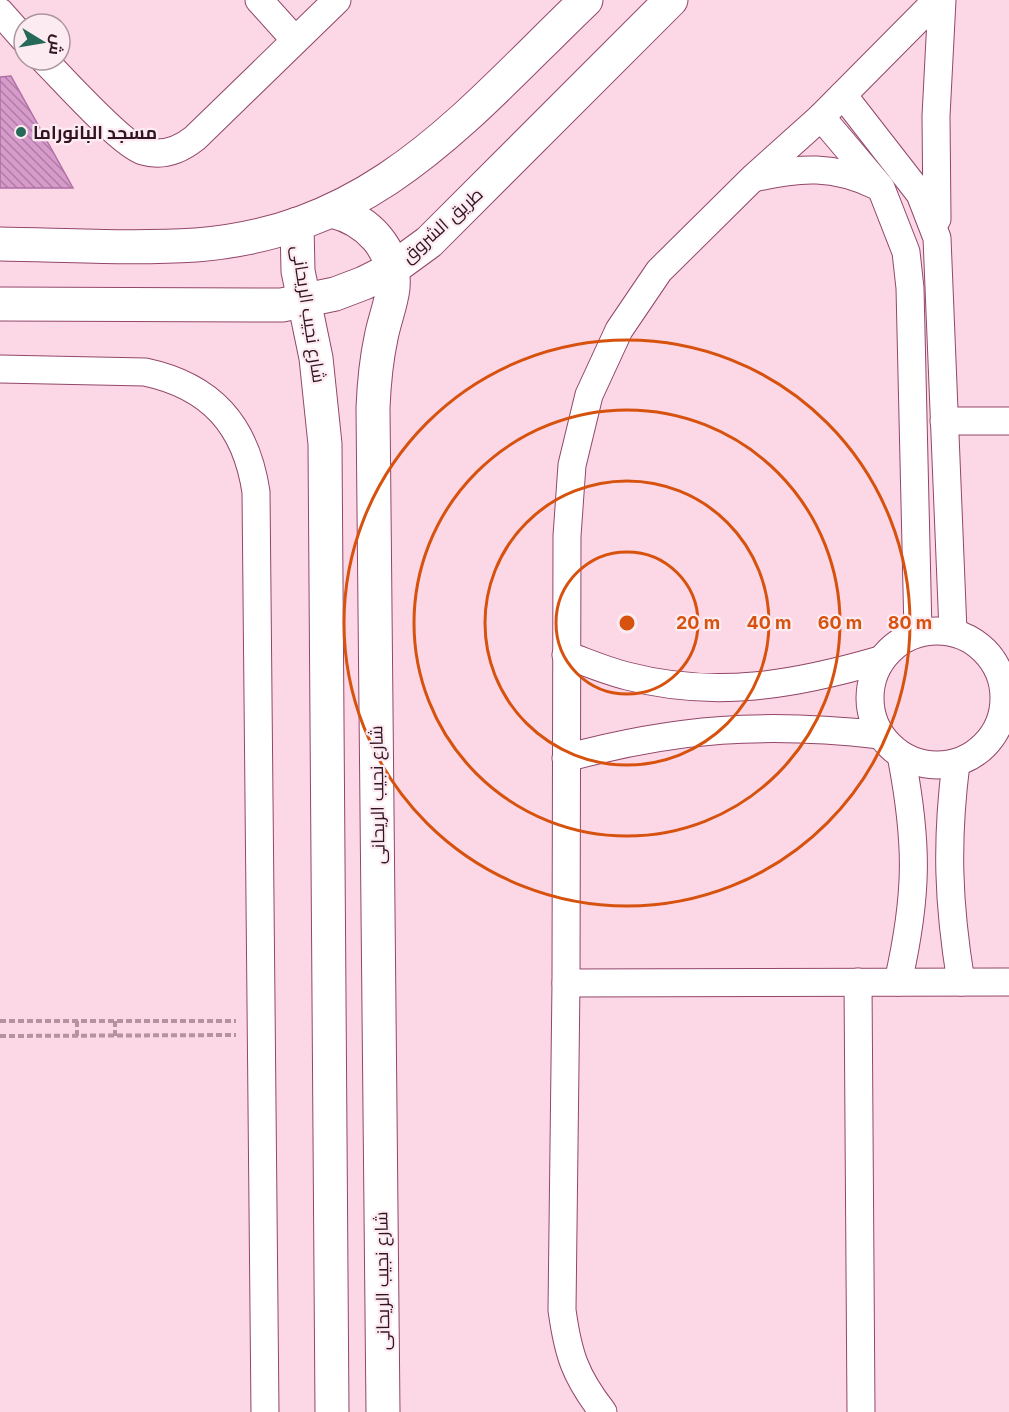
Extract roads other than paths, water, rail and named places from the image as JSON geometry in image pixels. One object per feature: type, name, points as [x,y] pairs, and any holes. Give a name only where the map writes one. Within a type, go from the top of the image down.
[{"type":"street","points":[[259,0],[295,40]]},
{"type":"street","points":[[56,72],[131,146],[158,154],[178,149],[195,138],[336,0]]},
{"type":"street","points":[[0,244],[195,245],[252,236],[297,224],[332,211],[366,194],[428,152],[586,0]]},
{"type":"street","name":"طريق الشروق","points":[[0,304],[236,306],[304,301],[364,283],[392,269],[429,242],[671,0]]},
{"type":"street","points":[[603,1412],[584,1388],[568,1350],[562,1310],[566,983],[567,536],[572,465],[589,395],[619,330],[659,271],[753,178],[821,117],[937,0]]},
{"type":"street","points":[[942,0],[936,116],[937,238],[953,632]]},
{"type":"street","points":[[0,12],[12,26]]},
{"type":"street","points":[[843,95],[920,194],[937,238]]},
{"type":"street","points":[[821,117],[881,188],[906,252],[910,288],[918,632]]},
{"type":"street","points":[[753,178],[786,170],[819,169],[853,174],[881,188]]},
{"type":"street","name":"شارع نجيب الريحانى","points":[[332,211],[346,215],[371,231],[388,255],[393,287],[374,382],[383,1412]]},
{"type":"street","name":"شارع نجيب الريحانى","points":[[297,224],[297,264],[320,387],[325,504],[332,1412]]},
{"type":"street","points":[[0,369],[145,372],[166,376],[206,397],[222,412],[246,448],[256,492],[265,1412]]},
{"type":"street","points":[[944,421],[1009,421]]},
{"type":"street","points":[[325,504],[374,500]]},
{"type":"street","points":[[935,630],[953,632],[973,640],[990,655],[1005,676],[1003,725],[981,750],[956,763],[937,766],[918,763],[901,755],[880,735],[872,717],[869,698],[872,678],[880,660],[890,648],[918,632],[935,630]]},
{"type":"street","points":[[566,655],[626,676],[689,687],[721,688],[753,688],[816,679],[880,660]]},
{"type":"street","points":[[566,758],[669,734],[722,728],[774,726],[880,735]]},
{"type":"street","points":[[898,982],[911,926],[916,869],[912,812],[901,755]]},
{"type":"street","points":[[956,763],[949,818],[948,873],[952,928],[961,982]]},
{"type":"street","points":[[329,879],[378,876]]},
{"type":"street","points":[[858,982],[861,1412]]},
{"type":"street","points":[[566,983],[1009,982]]},
{"type":"place","name":"مسجد البانوراما","points":[[21,132]]}]
